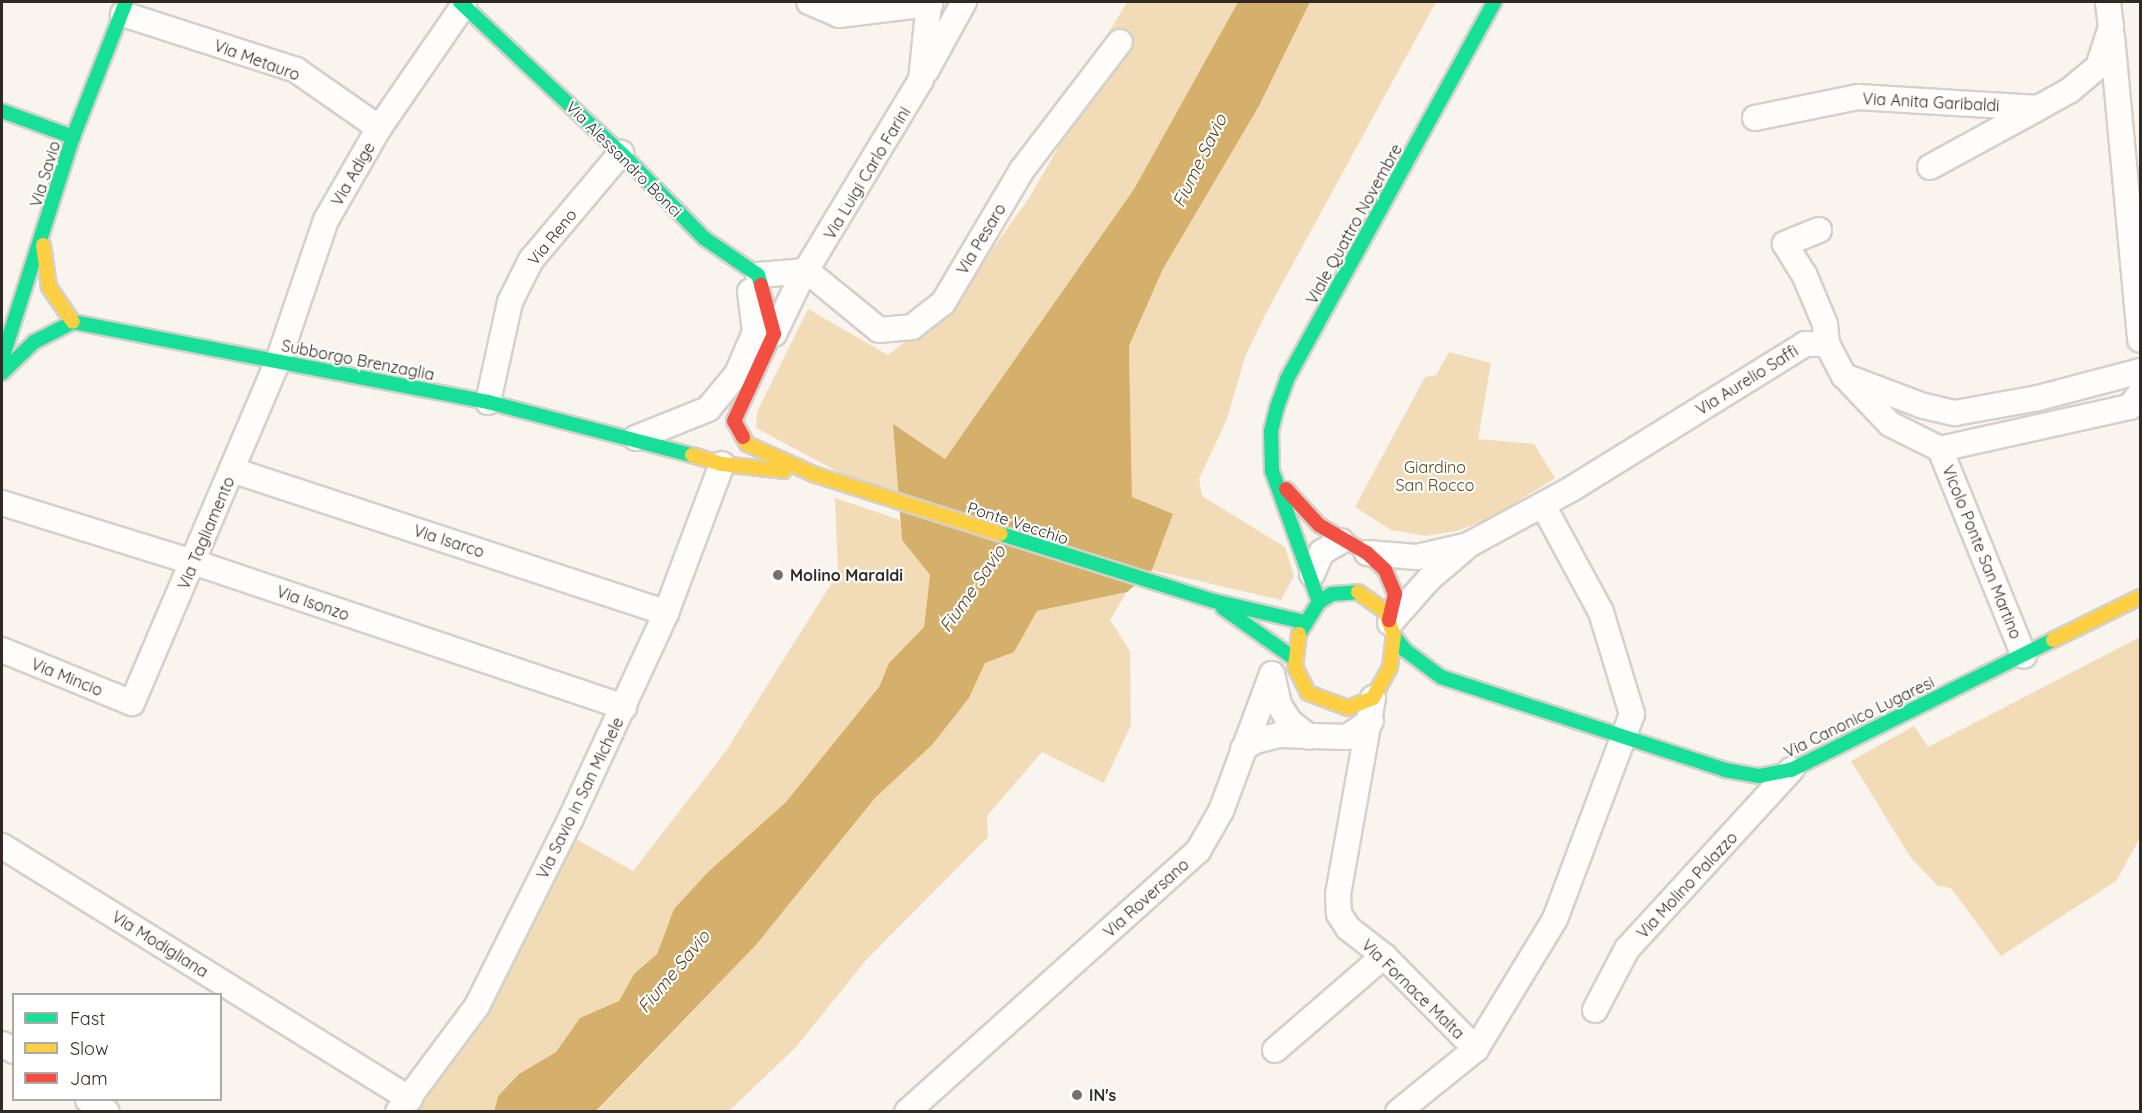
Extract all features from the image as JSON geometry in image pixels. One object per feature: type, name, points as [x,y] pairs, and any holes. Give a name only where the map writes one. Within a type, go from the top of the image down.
[{"type":"street","points":[[809,2],[839,15],[930,3]]},
{"type":"street","points":[[921,80],[964,2]]},
{"type":"street","name":"Viale Quattro Novembre","points":[[1319,602],[1312,574],[1272,471],[1271,431],[1287,379],[1494,2]]},
{"type":"street","name":"Via Anita Garibaldi","points":[[1930,167],[2069,90],[2098,67],[2111,27],[2108,2]]},
{"type":"street","name":"Via Luigi Carlo Farini","points":[[813,474],[747,444],[734,421],[774,334],[807,271],[921,80],[930,3]]},
{"type":"street","name":"Via Adige","points":[[278,362],[326,220],[379,128],[468,5]]},
{"type":"street","name":"Via Alessandro Bonci","points":[[468,5],[621,153],[704,238],[758,275]]},
{"type":"street","name":"Via Metauro","points":[[125,8],[296,70],[379,128]]},
{"type":"street","name":"Via Savio","points":[[2,359],[74,136],[125,8]]},
{"type":"street","points":[[2111,27],[2140,340]]},
{"type":"street","name":"Via Pesaro","points":[[807,271],[879,330],[912,327],[943,303],[1022,170],[1120,42]]},
{"type":"street","name":"Via Anita Garibaldi","points":[[1755,118],[1858,96],[2038,108]]},
{"type":"street","points":[[2,111],[74,136]]},
{"type":"street","name":"Via Reno","points":[[488,402],[510,302],[531,260],[621,153]]},
{"type":"street","points":[[1819,230],[1785,244],[1804,274],[1825,324],[1827,344],[1844,376],[1924,406],[1955,412],[2038,398],[2140,371]]},
{"type":"street","points":[[2,373],[34,342],[73,322],[49,287],[42,237]]},
{"type":"street","points":[[636,438],[708,409],[737,374],[755,332],[750,290],[704,238]]},
{"type":"street","points":[[774,334],[758,275],[807,271]]},
{"type":"street","name":"Subborgo Brenzaglia","points":[[73,322],[488,402],[636,438]]},
{"type":"street","name":"Via Aurelio Saffi","points":[[1391,626],[1429,579],[1470,544],[1543,505],[1805,344],[1827,344]]},
{"type":"street","name":"Via Tagliamento","points":[[132,703],[278,362]]},
{"type":"street","name":"Vicolo Ponte San Martino","points":[[1844,376],[1890,424],[1940,449],[2130,407],[2140,393]]},
{"type":"street","points":[[636,438],[722,464],[813,474]]},
{"type":"street","name":"Vicolo Ponte San Martino","points":[[1940,449],[2024,656]]},
{"type":"street","name":"Via Savio in San Michele","points":[[404,1105],[477,1006],[624,707],[666,613],[722,464]]},
{"type":"street","name":"Via Isarco","points":[[232,470],[666,613]]},
{"type":"street","points":[[1272,471],[1304,511],[1341,541],[1367,553],[1417,557],[1470,544]]},
{"type":"street","name":"Ponte Vecchio","points":[[813,474],[1214,601],[1304,622]]},
{"type":"street","name":"Via Isonzo","points":[[2,502],[193,562],[624,707]]},
{"type":"street","name":"Via Fornace Malta","points":[[1375,702],[1338,895],[1339,914],[1348,928],[1384,956],[1476,1049],[1555,919],[1632,714],[1601,612],[1543,505]]},
{"type":"street","points":[[1312,574],[1322,552],[1341,541]]},
{"type":"street","points":[[1367,553],[1391,580],[1395,594],[1391,626],[1390,667],[1375,702]]},
{"type":"street","points":[[1375,702],[1348,708],[1320,701],[1308,693],[1295,663],[1304,622],[1319,602],[1332,594],[1358,592],[1378,603],[1405,650],[1442,677]]},
{"type":"street","name":"Via Canonico Lugaresi","points":[[1442,677],[1741,775],[1791,770],[2140,597]]},
{"type":"street","name":"Ponte Vecchio","points":[[1214,601],[1295,663]]},
{"type":"street","name":"Via Mincio","points":[[2,650],[132,703]]},
{"type":"street","points":[[1295,663],[1272,674],[1279,705],[1290,722],[1309,737]]},
{"type":"street","name":"Via Roversano","points":[[907,1112],[1198,851],[1221,811],[1272,674]]},
{"type":"street","points":[[1416,678],[1442,677]]},
{"type":"street","points":[[1243,749],[1267,737],[1347,737],[1375,702],[1399,681]]},
{"type":"street","name":"Via Molino Palazzo","points":[[1595,1010],[1627,949],[1791,770]]},
{"type":"street","name":"Via Modigliana","points":[[2,846],[404,1105]]},
{"type":"street","points":[[1275,1050],[1384,956]]},
{"type":"street","points":[[1398,1112],[1476,1049]]},
{"type":"street","points":[[90,1101],[107,1112]]},
{"type":"green space","points":[[1127,2],[1238,2],[1134,189],[945,459],[898,491],[844,475],[756,428],[757,412],[808,309],[888,355],[953,304],[1029,198],[1112,55],[1100,47]]},
{"type":"green space","points":[[1310,2],[1436,2],[1265,315],[1245,357],[1227,419],[1199,479],[1202,496],[1285,547],[1294,576],[1281,600],[1152,570],[1132,497],[1129,346],[1163,269],[1259,106]]},
{"type":"green space","name":"Giardino San Rocco","points":[[1449,352],[1491,363],[1478,439],[1534,444],[1555,478],[1491,518],[1457,531],[1425,536],[1391,530],[1355,507],[1425,377],[1436,375]]},
{"type":"green space","points":[[835,498],[900,520],[902,540],[930,575],[924,627],[889,663],[879,687],[786,802],[708,872],[674,909],[657,954],[634,974],[619,1001],[580,1019],[556,1052],[519,1074],[498,1096],[494,1111],[414,1112],[482,1011],[569,835],[633,871],[726,751],[838,573]]},
{"type":"green space","points":[[1127,592],[1110,620],[1130,651],[1131,725],[1104,783],[1042,752],[987,816],[988,837],[867,959],[796,1047],[729,1111],[596,1112],[756,945],[875,798],[932,745],[969,698],[985,663],[1014,651],[1037,611]]},
{"type":"green space","points":[[2140,637],[2140,838],[2116,881],[2001,956],[1951,888],[1938,886],[1911,858],[1851,761],[1914,726],[1928,747]]},
{"type":"water","name":"Fiume Savio","points":[[1238,2],[1310,2],[1259,106],[1163,269],[1129,346],[1132,497],[1173,514],[1152,570],[1127,592],[1037,611],[1014,652],[985,663],[969,698],[932,745],[875,798],[756,945],[596,1111],[494,1112],[498,1096],[519,1074],[556,1052],[580,1018],[619,1001],[634,974],[657,954],[674,909],[708,872],[786,802],[879,687],[889,663],[924,627],[930,575],[902,540],[893,424],[945,459],[1134,189]]},
{"type":"traffic: fast","points":[[2,359],[73,137],[126,2]]},
{"type":"traffic: fast","points":[[460,2],[621,153],[704,238],[758,275],[761,285]]},
{"type":"traffic: fast","points":[[1319,602],[1272,471],[1271,431],[1277,407],[1287,379],[1494,2]]},
{"type":"traffic: fast","points":[[2,111],[73,137]]},
{"type":"traffic: fast","points":[[2,373],[34,342],[73,322],[488,402],[692,455]]},
{"type":"traffic: fast","points":[[1001,534],[1214,601],[1304,622]]},
{"type":"traffic: fast","points":[[1299,634],[1319,602],[1332,594],[1358,592]]},
{"type":"traffic: fast","points":[[1223,608],[1295,659]]},
{"type":"traffic: fast","points":[[1394,636],[1405,650],[1441,677],[1725,770],[1759,776],[1791,770],[2053,640]]},
{"type":"traffic: slow","points":[[43,245],[49,287],[73,322]]},
{"type":"traffic: slow","points":[[743,437],[747,444],[813,474],[1001,534]]},
{"type":"traffic: slow","points":[[692,455],[722,464],[784,471]]},
{"type":"traffic: slow","points":[[1299,634],[1295,667],[1308,693],[1348,708],[1373,698],[1390,667],[1394,636],[1385,611],[1358,592]]},
{"type":"traffic: slow","points":[[2053,640],[2140,597]]},
{"type":"traffic: jam","points":[[743,437],[734,421],[774,334],[761,285]]},
{"type":"traffic: jam","points":[[1286,489],[1319,525],[1367,553],[1385,570],[1395,594],[1389,620]]},
{"type":"place","name":"Molino Maraldi","points":[[778,575]]},
{"type":"place","name":"IN's","points":[[1077,1095]]}]
